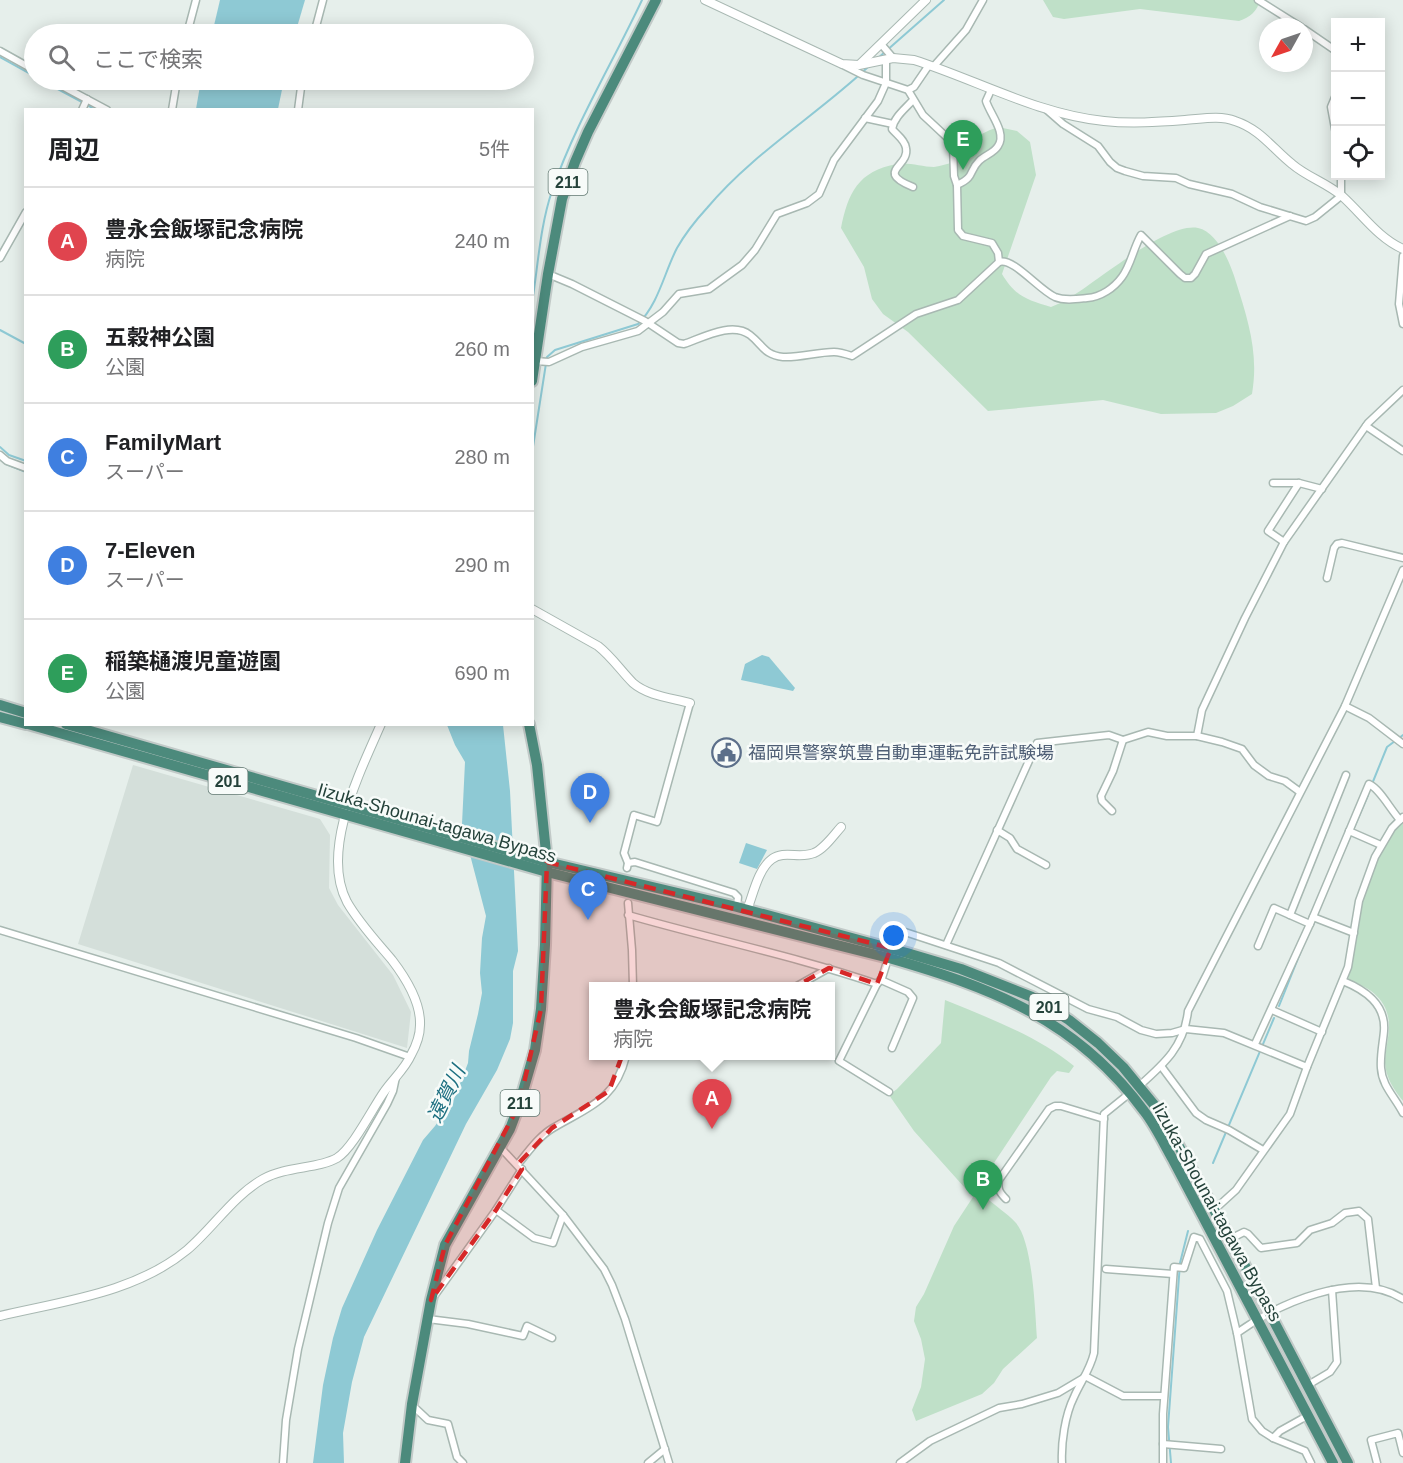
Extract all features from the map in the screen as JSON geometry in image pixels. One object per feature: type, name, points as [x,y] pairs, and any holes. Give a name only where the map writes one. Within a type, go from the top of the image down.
[{"type":"highway","name":"211","points":[[534,377],[542,361],[548,274],[562,199],[575,162],[656,0]]},
{"type":"highway","points":[[0,705],[24,712]]},
{"type":"highway","name":"Iizuka-Shounai-tagawa Bypass","points":[[0,717],[24,723]]},
{"type":"highway","name":"Iizuka-Shounai-tagawa Bypass","points":[[34,726],[429,832],[547,867],[890,953]]},
{"type":"highway","name":"Iizuka-Shounai-tagawa Bypass","points":[[73,726],[348,810]]},
{"type":"highway","name":"211","points":[[405,1463],[412,1404],[431,1300],[445,1245],[500,1147],[519,1105],[535,1050],[541,1009],[547,867],[537,765],[529,726]]},
{"type":"highway","name":"Iizuka-Shounai-tagawa Bypass","points":[[547,867],[742,908],[890,953],[1020,1005],[1062,1029],[1134,1090],[1172,1134],[1348,1463]]},
{"type":"highway","name":"Iizuka-Shounai-tagawa Bypass","points":[[1134,1090],[1258,1318],[1333,1463]]},
{"type":"street","points":[[190,24],[196,0]]},
{"type":"street","points":[[317,24],[324,0]]},
{"type":"street","points":[[705,0],[842,64],[861,69],[886,83],[909,90],[966,30],[983,0]]},
{"type":"street","points":[[861,69],[885,54],[926,0]]},
{"type":"street","points":[[1258,0],[1286,18]]},
{"type":"street","points":[[1313,36],[1331,48]]},
{"type":"street","points":[[0,51],[24,64]]},
{"type":"street","points":[[861,69],[885,54],[914,60],[1044,108],[1105,121],[1149,122],[1216,118],[1234,120],[1271,142],[1294,166],[1341,196],[1389,243],[1403,249]]},
{"type":"street","points":[[542,361],[582,347],[638,332],[645,321],[679,294],[709,289],[742,265],[755,250],[777,214],[815,199],[819,194],[834,160],[878,101],[886,83],[885,54]]},
{"type":"street","points":[[70,90],[103,108]]},
{"type":"street","points":[[172,108],[175,90]]},
{"type":"street","points":[[298,108],[301,90]]},
{"type":"street","points":[[909,90],[923,115],[953,143],[958,230],[963,236],[992,243],[998,253],[999,262]]},
{"type":"street","points":[[957,185],[970,177],[980,160],[998,147],[1000,133],[986,101],[991,90]]},
{"type":"street","points":[[83,108],[87,99]]},
{"type":"street","points":[[913,100],[892,124],[892,129],[906,146],[906,153],[895,171],[896,178],[913,187]]},
{"type":"street","points":[[1044,108],[1063,124],[1098,146],[1117,168],[1143,176],[1176,178],[1189,184],[1232,194],[1260,207],[1306,221],[1315,217],[1341,196]]},
{"type":"street","points":[[865,118],[892,124]]},
{"type":"street","points":[[1341,180],[1341,196]]},
{"type":"street","points":[[0,258],[24,216]]},
{"type":"street","points":[[548,274],[645,321],[671,339],[684,344],[729,329],[750,335],[762,349],[770,354],[784,357],[836,351],[852,356],[916,314],[958,300],[999,262],[1013,264],[1041,289],[1057,298],[1066,300],[1094,297],[1110,289],[1124,276],[1141,236],[1180,274],[1185,278],[1191,278],[1196,274],[1206,254],[1290,216]]},
{"type":"street","points":[[1403,256],[1399,304],[1403,324]]},
{"type":"street","points":[[1197,736],[1202,710],[1284,542],[1366,426],[1403,390]]},
{"type":"street","points":[[1366,426],[1403,451]]},
{"type":"street","points":[[0,455],[24,467]]},
{"type":"street","points":[[1273,483],[1299,483],[1322,489]]},
{"type":"street","points":[[1284,542],[1268,531],[1299,483]]},
{"type":"street","points":[[1327,578],[1337,544],[1342,543],[1403,558]]},
{"type":"street","points":[[1062,1463],[1067,1415],[1073,1398],[1090,1369],[1094,1353],[1104,1114],[1161,1066],[1179,1044],[1186,1029],[1188,1011],[1345,706],[1403,570]]},
{"type":"street","points":[[1395,593],[1403,596]]},
{"type":"street","points":[[534,610],[603,650],[640,688],[690,703],[657,822],[634,815],[624,853],[628,866],[635,862],[734,893],[742,908]]},
{"type":"street","points":[[1345,706],[1369,718],[1399,741]]},
{"type":"street","points":[[0,1316],[114,1288],[142,1278],[188,1249],[240,1197],[262,1179],[277,1172],[335,1159],[346,1151],[410,1057],[417,1041],[420,1024],[417,1004],[398,967],[358,919],[346,900],[340,880],[338,858],[340,837],[348,810],[380,726]]},
{"type":"street","points":[[945,945],[1037,743],[1109,735],[1123,740],[1148,732],[1167,736],[1197,736],[1242,748],[1254,765],[1269,776],[1285,781],[1300,792]]},
{"type":"street","points":[[1112,811],[1102,801],[1101,796],[1113,771],[1123,740]]},
{"type":"street","points":[[1290,915],[1346,775]]},
{"type":"street","points":[[1214,1210],[1231,1197],[1290,1114],[1343,981],[1359,901],[1381,845],[1401,818],[1390,809],[1372,785],[1272,1010],[1259,1046]]},
{"type":"street","points":[[742,908],[766,865],[772,859],[784,855],[813,854],[841,827]]},
{"type":"street","points":[[997,831],[1010,838],[1017,849],[1046,866]]},
{"type":"street","points":[[1352,832],[1381,845]]},
{"type":"street","points":[[628,903],[633,982]]},
{"type":"street","points":[[1258,946],[1274,908],[1310,924]]},
{"type":"street","points":[[628,915],[713,939],[749,946],[908,992],[913,998],[892,1048]]},
{"type":"street","points":[[1315,917],[1354,933]]},
{"type":"street","points":[[0,930],[356,1038],[410,1057]]},
{"type":"street","points":[[889,1092],[839,1061],[879,982],[895,936],[900,932],[999,963],[1088,1009],[1117,1017],[1141,1030],[1156,1034],[1186,1029],[1224,1033],[1307,1067]]},
{"type":"street","points":[[805,982],[829,968]]},
{"type":"street","points":[[1343,981],[1366,992],[1374,999],[1384,1027],[1381,1068],[1384,1084],[1403,1113]]},
{"type":"street","points":[[1272,1010],[1322,1032]]},
{"type":"street","points":[[431,1300],[496,1210],[520,1167],[552,1128],[578,1115],[609,1091],[616,1083],[625,1060]]},
{"type":"street","points":[[1161,1066],[1197,1113],[1263,1150]]},
{"type":"street","points":[[283,1463],[286,1420],[298,1350],[328,1223],[339,1188],[393,1091],[396,1077]]},
{"type":"street","points":[[1006,1199],[1000,1193],[999,1180],[1048,1109],[1061,1106],[1104,1119]]},
{"type":"street","points":[[500,1147],[563,1215],[604,1269],[625,1319],[669,1463]]},
{"type":"street","points":[[496,1210],[534,1238],[553,1243],[563,1215]]},
{"type":"street","points":[[1230,1239],[1244,1232],[1261,1248],[1297,1243],[1310,1230],[1332,1223],[1345,1213],[1359,1211],[1368,1219],[1376,1288]]},
{"type":"street","points":[[1163,1463],[1167,1444],[1164,1396],[1174,1267],[1185,1268],[1192,1240],[1197,1237],[1227,1291],[1252,1419],[1262,1431],[1273,1438],[1305,1451],[1311,1463]]},
{"type":"street","points":[[1106,1269],[1173,1274]]},
{"type":"street","points":[[1237,1333],[1269,1312],[1332,1290],[1376,1288],[1391,1292],[1403,1299]]},
{"type":"street","points":[[1308,1385],[1330,1372],[1337,1362],[1332,1290]]},
{"type":"street","points":[[428,1319],[468,1324],[523,1336],[527,1326],[552,1338]]},
{"type":"street","points":[[900,1463],[930,1441],[995,1410],[1059,1393],[1085,1376],[1095,1379],[1123,1396],[1164,1396]]},
{"type":"street","points":[[412,1404],[428,1420],[448,1424],[457,1457],[464,1463]]},
{"type":"street","points":[[1273,1438],[1280,1431],[1307,1416]]},
{"type":"street","points":[[1377,1463],[1371,1440],[1398,1433],[1403,1453]]},
{"type":"street","points":[[1167,1444],[1221,1449]]},
{"type":"street","points":[[648,1463],[665,1449]]},
{"type":"highlighted area","points":[[547,862],[891,948],[877,984],[829,968],[780,995],[696,1006],[630,1034],[609,1091],[552,1128],[518,1164],[522,1169],[496,1210],[431,1300],[445,1245],[519,1105],[541,1009]]},
{"type":"shaded area","points":[[133,765],[320,819],[330,835],[329,888],[338,905],[393,975],[411,1012],[407,1048],[78,944]]},
{"type":"green space","points":[[1043,0],[1260,0],[1252,14],[1239,21],[1140,9],[1064,19],[1053,17]]},
{"type":"green space","points":[[998,127],[1017,131],[1030,142],[1036,175],[1002,274],[1012,287],[1028,299],[1051,307],[1069,298],[1133,254],[1169,234],[1185,229],[1198,228],[1205,231],[1223,250],[1245,310],[1253,351],[1252,394],[1216,413],[1161,414],[1103,400],[988,411],[908,332],[883,314],[872,299],[864,267],[841,228],[852,194],[864,178],[884,167],[911,164],[934,167],[957,162],[978,137]]},
{"type":"green space","points":[[1403,821],[1403,1101],[1387,1074],[1385,1058],[1389,1026],[1386,1009],[1371,991],[1348,980],[1362,901],[1385,842]]},
{"type":"green space","points":[[945,1000],[1029,1037],[1074,1066],[1069,1073],[1057,1071],[1051,1077],[982,1181],[981,1190],[984,1196],[1012,1219],[1022,1233],[1030,1261],[1037,1338],[1003,1369],[994,1383],[982,1394],[916,1421],[912,1410],[921,1387],[925,1359],[914,1321],[916,1307],[954,1226],[973,1197],[914,1131],[889,1095],[941,1043]]},
{"type":"water","points":[[220,0],[305,0],[298,24],[214,24]]},
{"type":"water","points":[[199,90],[282,90],[278,108],[196,108]]},
{"type":"water","points":[[762,655],[769,657],[795,688],[793,691],[741,680],[745,664]]},
{"type":"water","points":[[447,726],[503,726],[510,791],[518,951],[513,971],[513,1023],[510,1039],[497,1070],[466,1124],[364,1337],[352,1382],[343,1433],[344,1463],[313,1463],[323,1385],[342,1308],[377,1230],[423,1140],[454,1099],[468,1063],[478,1014],[482,993],[480,973],[486,916],[462,824],[465,762]]},
{"type":"water","points":[[746,843],[767,850],[757,869],[739,863]]},
{"type":"waterway","points":[[534,289],[548,204],[561,166],[642,0]]},
{"type":"waterway","points":[[877,59],[944,0]]},
{"type":"waterway","points":[[0,57],[24,70]]},
{"type":"waterway","points":[[534,440],[547,357],[555,350],[638,324],[651,307],[672,258],[687,232],[725,188],[868,67]]},
{"type":"waterway","points":[[60,90],[82,102]]},
{"type":"waterway","points":[[0,330],[24,343]]},
{"type":"waterway","points":[[0,447],[9,455],[24,460]]},
{"type":"waterway","points":[[6,464],[24,471]]},
{"type":"waterway","points":[[1372,784],[1387,747],[1403,735]]},
{"type":"waterway","points":[[1343,853],[1368,795]]},
{"type":"waterway","points":[[1279,1006],[1305,941]]},
{"type":"waterway","points":[[1213,1163],[1274,1018]]},
{"type":"waterway","points":[[1171,1463],[1168,1427],[1180,1263],[1188,1231]]},
{"type":"place","name":"稲築樋渡児童遊園","points":[[963,170]]},
{"type":"place","name":"福岡県警察筑豊自動車運転免許試験場","points":[[727,753]]},
{"type":"place","name":"7-Eleven","points":[[590,823]]},
{"type":"place","name":"FamilyMart","points":[[588,920]]},
{"type":"place","name":"豊永会飯塚記念病院","points":[[712,1129]]},
{"type":"place","name":"五穀神公園","points":[[983,1210]]},
{"type":"water label","name":"遠賀川","points":[[446,1094]]}]
